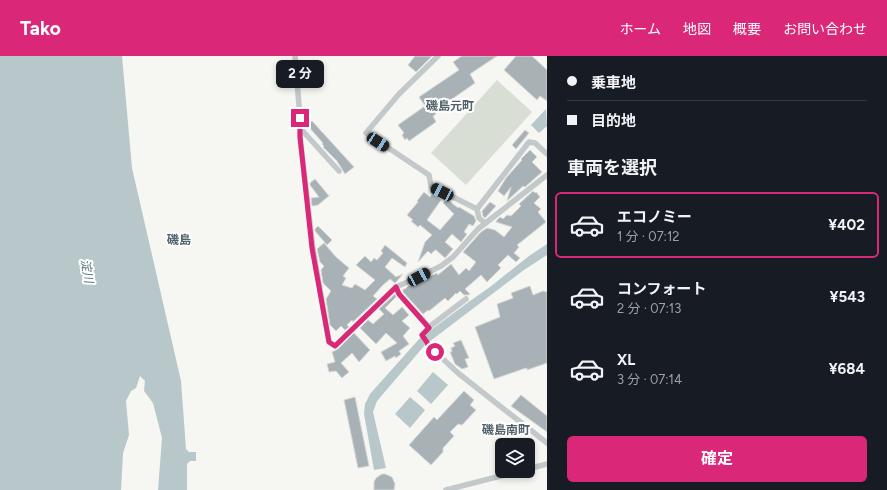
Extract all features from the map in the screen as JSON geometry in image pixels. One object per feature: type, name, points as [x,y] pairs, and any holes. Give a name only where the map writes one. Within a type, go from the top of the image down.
[{"type":"street","points":[[295,56],[300,128],[312,248],[329,342],[335,346],[396,287],[441,266],[453,257],[468,238],[485,223],[547,175]]},
{"type":"street","points":[[438,56],[399,94],[366,133],[429,175],[431,186],[477,209],[480,218],[485,223]]},
{"type":"street","points":[[300,128],[339,171]]},
{"type":"street","points":[[477,209],[529,142],[535,143],[547,154]]},
{"type":"street","points":[[396,287],[399,294],[429,328]]},
{"type":"street","points":[[466,299],[422,335],[428,344],[458,373],[547,443]]},
{"type":"street","points":[[535,467],[547,464]]},
{"type":"street","points":[[446,490],[495,477]]},
{"type":"shaded area","points":[[497,80],[532,112],[466,185],[431,153]]},
{"type":"water","name":"淀川","points":[[0,56],[122,56],[132,168],[181,381],[186,449],[189,452],[196,452],[196,461],[190,461],[187,464],[187,490],[158,490],[162,438],[153,403],[144,391],[145,381],[140,376],[136,388],[131,391],[126,401],[129,435],[123,453],[121,490],[0,490]]},
{"type":"water","points":[[546,109],[547,126],[539,133],[531,125]]},
{"type":"water","points":[[547,244],[547,255],[524,270],[425,345],[377,401],[373,412],[386,468],[374,470],[364,414],[365,404],[370,394],[420,338]]},
{"type":"water","points":[[433,372],[448,385],[431,404],[417,391]]},
{"type":"water","points":[[410,397],[425,410],[410,428],[395,414]]},
{"type":"building","points":[[415,56],[432,56],[416,72],[408,65]]},
{"type":"building","points":[[462,56],[497,56],[470,74],[475,83],[435,111],[436,114],[433,116],[436,122],[409,141],[407,138],[405,140],[402,135],[404,133],[398,125],[425,106],[419,97],[459,70],[453,62]]},
{"type":"building","points":[[516,56],[532,56],[547,70],[547,101],[540,96],[537,100],[504,70]]},
{"type":"building","points":[[312,121],[354,167],[345,174],[337,161],[323,147],[323,143],[307,125]]},
{"type":"building","points":[[525,130],[529,133],[516,149],[512,145]]},
{"type":"building","points":[[530,150],[537,157],[532,162],[542,172],[525,187],[523,186],[507,201],[511,187],[504,196],[498,191],[506,178]]},
{"type":"building","points":[[315,179],[329,196],[318,205],[312,206],[311,198],[319,197],[310,185],[310,183]]},
{"type":"building","points":[[533,191],[540,197],[534,203],[541,209],[538,212],[546,222],[517,245],[519,247],[514,253],[520,258],[516,262],[508,255],[498,265],[501,268],[487,282],[481,275],[465,289],[470,294],[464,295],[460,291],[448,301],[445,298],[423,314],[403,292],[403,289],[437,273],[438,275],[451,264],[459,275],[466,268],[469,271],[476,262],[463,252],[481,232],[487,228],[495,230],[504,237],[512,227],[496,222],[497,220],[500,217],[503,219],[507,215],[511,216],[521,206],[519,204]]},
{"type":"building","points":[[424,192],[430,197],[432,194],[441,200],[427,220],[440,230],[454,214],[443,203],[447,199],[458,208],[459,207],[474,216],[476,221],[473,226],[469,224],[464,232],[467,234],[461,242],[452,234],[445,242],[453,249],[445,258],[436,250],[431,254],[428,251],[418,262],[425,242],[432,235],[420,225],[418,227],[407,215]]},
{"type":"building","points":[[490,202],[496,206],[485,218],[482,211]]},
{"type":"building","points":[[318,226],[332,240],[327,245],[315,231]]},
{"type":"building","points":[[324,243],[336,257],[349,268],[343,276],[346,278],[342,285],[352,288],[355,284],[365,290],[375,280],[356,265],[365,256],[371,262],[374,258],[377,260],[383,253],[381,251],[385,245],[407,263],[405,267],[392,258],[385,267],[396,277],[403,274],[395,283],[390,279],[383,285],[373,296],[377,299],[353,322],[352,320],[347,325],[349,327],[345,330],[341,326],[336,331],[330,325],[326,299],[331,291],[323,283],[321,270],[324,266],[320,262],[317,249]]},
{"type":"building","points":[[530,286],[533,295],[543,291],[547,292],[547,363],[494,379],[475,327],[500,317],[497,304],[513,298],[511,293]]},
{"type":"building","points":[[395,294],[396,297],[385,308],[393,315],[402,307],[409,315],[402,321],[410,328],[403,336],[409,344],[399,351],[401,354],[396,358],[395,356],[386,361],[381,352],[397,343],[386,333],[376,344],[360,328],[368,320],[373,324],[384,314],[379,309]]},
{"type":"building","points":[[354,333],[370,350],[359,362],[352,353],[341,363],[349,372],[342,378],[336,371],[329,372],[327,364],[335,362],[332,352],[338,349]]},
{"type":"building","points":[[461,340],[469,358],[465,359],[468,367],[462,369],[455,364],[450,352],[452,352],[451,348],[455,346],[453,343]]},
{"type":"building","points":[[464,391],[474,400],[470,405],[476,410],[462,425],[458,424],[450,432],[454,436],[443,448],[443,452],[431,465],[409,445],[434,417],[437,420]]},
{"type":"building","points":[[521,395],[547,416],[547,432],[511,406]]},
{"type":"building","points":[[355,397],[369,466],[358,468],[344,400]]},
{"type":"building","points":[[382,474],[392,477],[395,484],[394,490],[374,490],[374,482],[376,478]]},
{"type":"district","name":"磯島元町","points":[[450,106]]},
{"type":"district","name":"磯島","points":[[179,240]]},
{"type":"district","name":"磯島南町","points":[[506,430]]},
{"type":"route","points":[[300,118],[300,137],[312,248],[329,342],[335,346],[396,287],[399,294],[429,328],[422,335],[435,352]]}]
